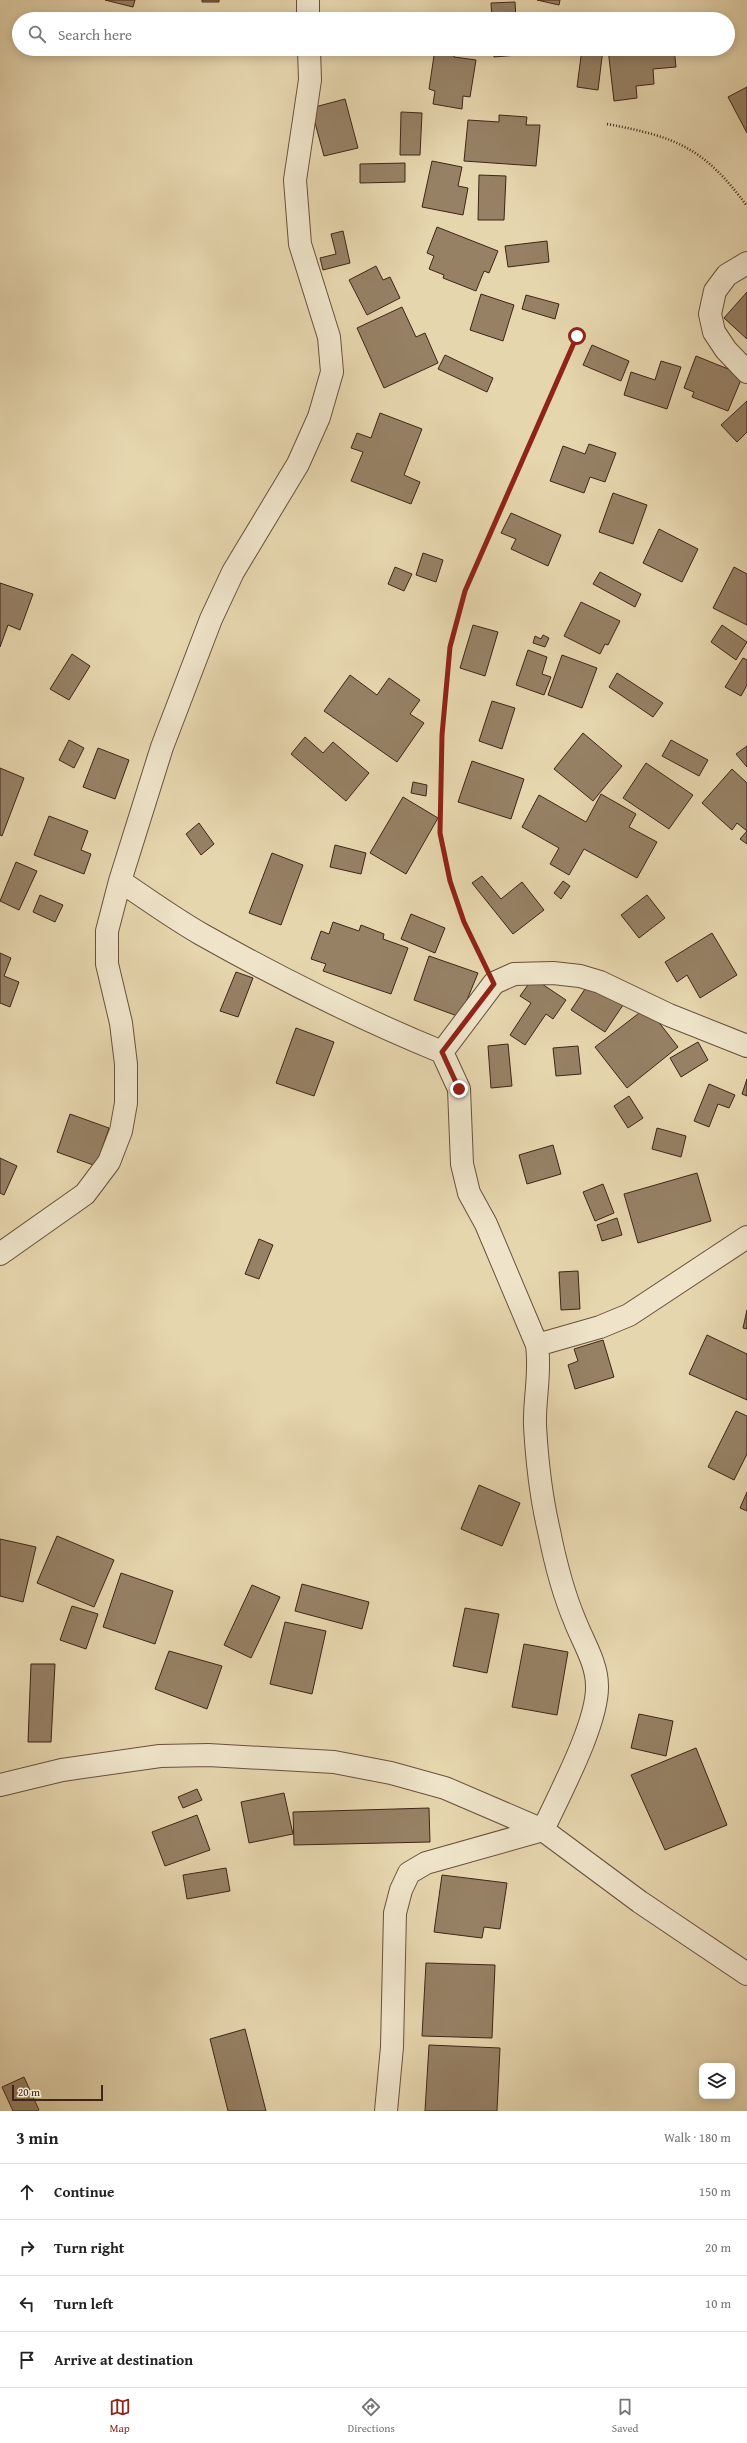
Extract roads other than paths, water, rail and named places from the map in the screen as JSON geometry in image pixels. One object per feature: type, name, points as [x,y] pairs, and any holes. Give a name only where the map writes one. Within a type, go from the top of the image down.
[{"type":"street","points":[[308,0],[308,12]]},
{"type":"street","points":[[0,1254],[85,1194],[109,1162],[121,1132],[126,1103],[126,1064],[121,1023],[107,964],[107,931],[120,882],[162,747],[211,619],[233,572],[298,464],[319,417],[332,372],[329,337],[300,244],[295,180],[310,80],[309,56]]},
{"type":"street","points":[[747,263],[727,275],[715,291],[710,314],[714,332],[726,350],[747,372]]},
{"type":"street","points":[[120,882],[200,933],[290,982],[399,1034],[442,1052],[459,1089],[462,1164],[469,1193],[498,1251],[536,1345],[539,1364],[535,1425],[540,1483],[549,1532],[574,1620],[592,1658],[597,1686],[592,1713],[584,1739],[543,1830],[426,1863],[409,1873],[400,1890],[395,1913],[392,2047],[386,2111]]},
{"type":"street","points":[[442,1052],[494,984],[514,974],[553,973],[580,976],[600,982],[669,1015],[747,1046]]},
{"type":"street","points":[[536,1345],[600,1327],[629,1315],[747,1237]]},
{"type":"street","points":[[0,1785],[62,1770],[160,1756],[208,1755],[334,1762],[391,1773],[444,1788],[543,1830],[640,1902],[747,1974]]}]
